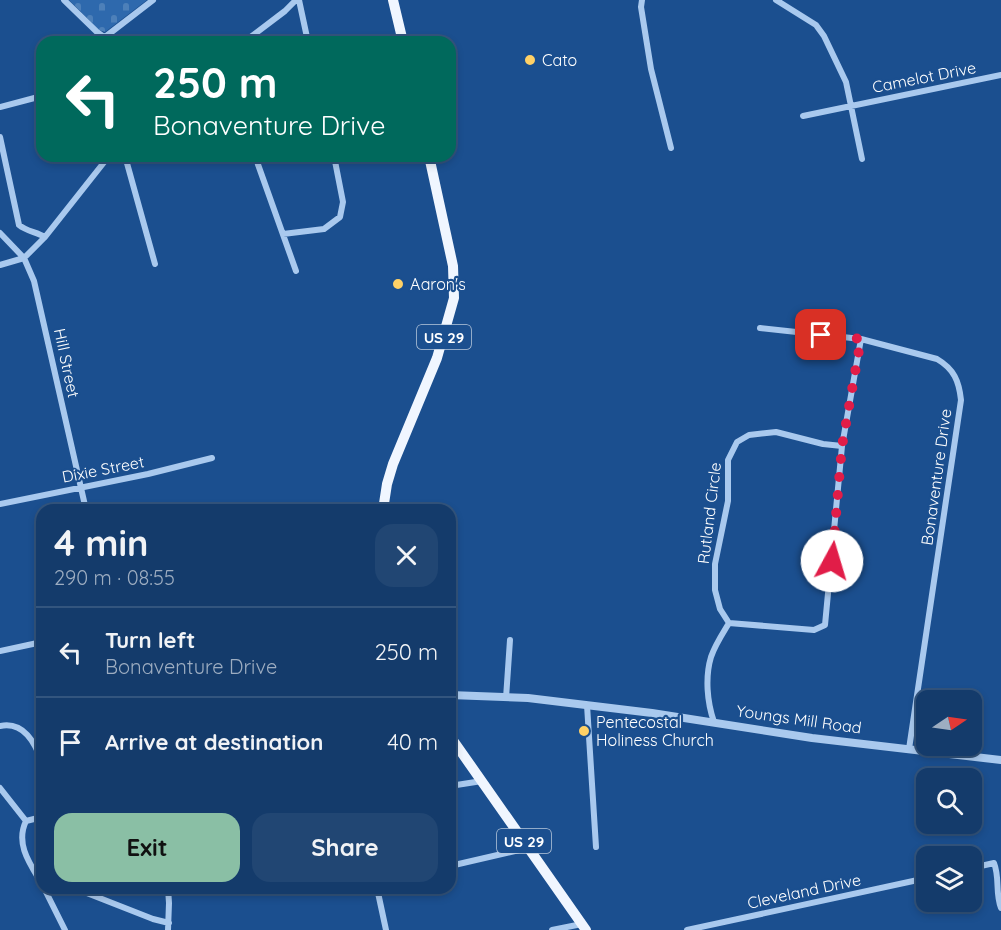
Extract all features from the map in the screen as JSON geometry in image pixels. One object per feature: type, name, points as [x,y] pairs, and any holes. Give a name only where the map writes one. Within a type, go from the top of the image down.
[{"type":"main road","points":[[393,0],[402,36]]},
{"type":"main road","name":"US 29","points":[[384,504],[393,464],[437,358],[454,298],[453,266],[430,162]]},
{"type":"main road","name":"US 29","points":[[456,744],[584,927]]},
{"type":"street","points":[[64,0],[103,36]]},
{"type":"street","points":[[106,36],[153,0]]},
{"type":"street","points":[[252,36],[298,0],[307,36]]},
{"type":"street","points":[[642,0],[641,7],[651,69],[671,148]]},
{"type":"street","points":[[777,0],[816,26],[846,82],[862,159]]},
{"type":"street","name":"Camelot Drive","points":[[803,116],[1001,75]]},
{"type":"street","points":[[0,107],[36,98]]},
{"type":"street","points":[[0,137],[2,159],[20,225],[24,229],[45,237]]},
{"type":"street","points":[[0,265],[24,258],[45,237],[104,162]]},
{"type":"street","points":[[127,162],[155,264]]},
{"type":"street","points":[[257,162],[296,271]]},
{"type":"street","points":[[283,234],[308,233],[324,229],[340,218],[344,202],[335,162]]},
{"type":"street","name":"Hill Street","points":[[0,233],[24,258],[34,281],[85,504]]},
{"type":"street","name":"Bonaventure Drive","points":[[760,328],[861,339],[937,359],[946,364],[959,383],[962,400],[909,749]]},
{"type":"street","points":[[714,722],[707,684],[711,656],[729,623],[814,630],[825,625],[842,446],[861,339]]},
{"type":"street","name":"Rutland Circle","points":[[729,623],[720,609],[715,590],[715,564],[728,501],[728,460],[737,442],[749,435],[776,432],[822,444],[842,446]]},
{"type":"street","name":"Dixie Street","points":[[0,504],[148,474],[212,458]]},
{"type":"street","points":[[506,698],[510,640]]},
{"type":"street","points":[[0,651],[36,643]]},
{"type":"street","name":"Youngs Mill Road","points":[[456,695],[528,698],[587,705],[812,738],[1001,760]]},
{"type":"street","points":[[587,705],[596,847]]},
{"type":"street","points":[[0,726],[21,728],[36,746]]},
{"type":"street","points":[[456,785],[483,781]]},
{"type":"street","points":[[0,788],[27,821]]},
{"type":"street","points":[[36,819],[27,821],[21,832],[23,848],[36,874]]},
{"type":"street","points":[[456,865],[529,847]]},
{"type":"street","points":[[982,866],[994,863],[999,875],[998,890],[1001,908]]},
{"type":"street","name":"Cleveland Drive","points":[[687,930],[916,880]]},
{"type":"street","points":[[47,894],[65,930]]},
{"type":"street","points":[[90,894],[174,930]]},
{"type":"street","points":[[168,894],[168,927]]},
{"type":"street","points":[[378,894],[386,930]]},
{"type":"street","points":[[552,930],[584,927]]},
{"type":"green space","points":[[69,0],[147,0],[105,32],[99,30]]},
{"type":"place","name":"Cato","points":[[530,60]]},
{"type":"place","name":"Aaron's","points":[[398,284]]},
{"type":"place","name":"Pentecostal Holiness Church","points":[[584,731]]},
{"type":"route","points":[[821,335],[861,339],[842,446],[832,561]]}]
